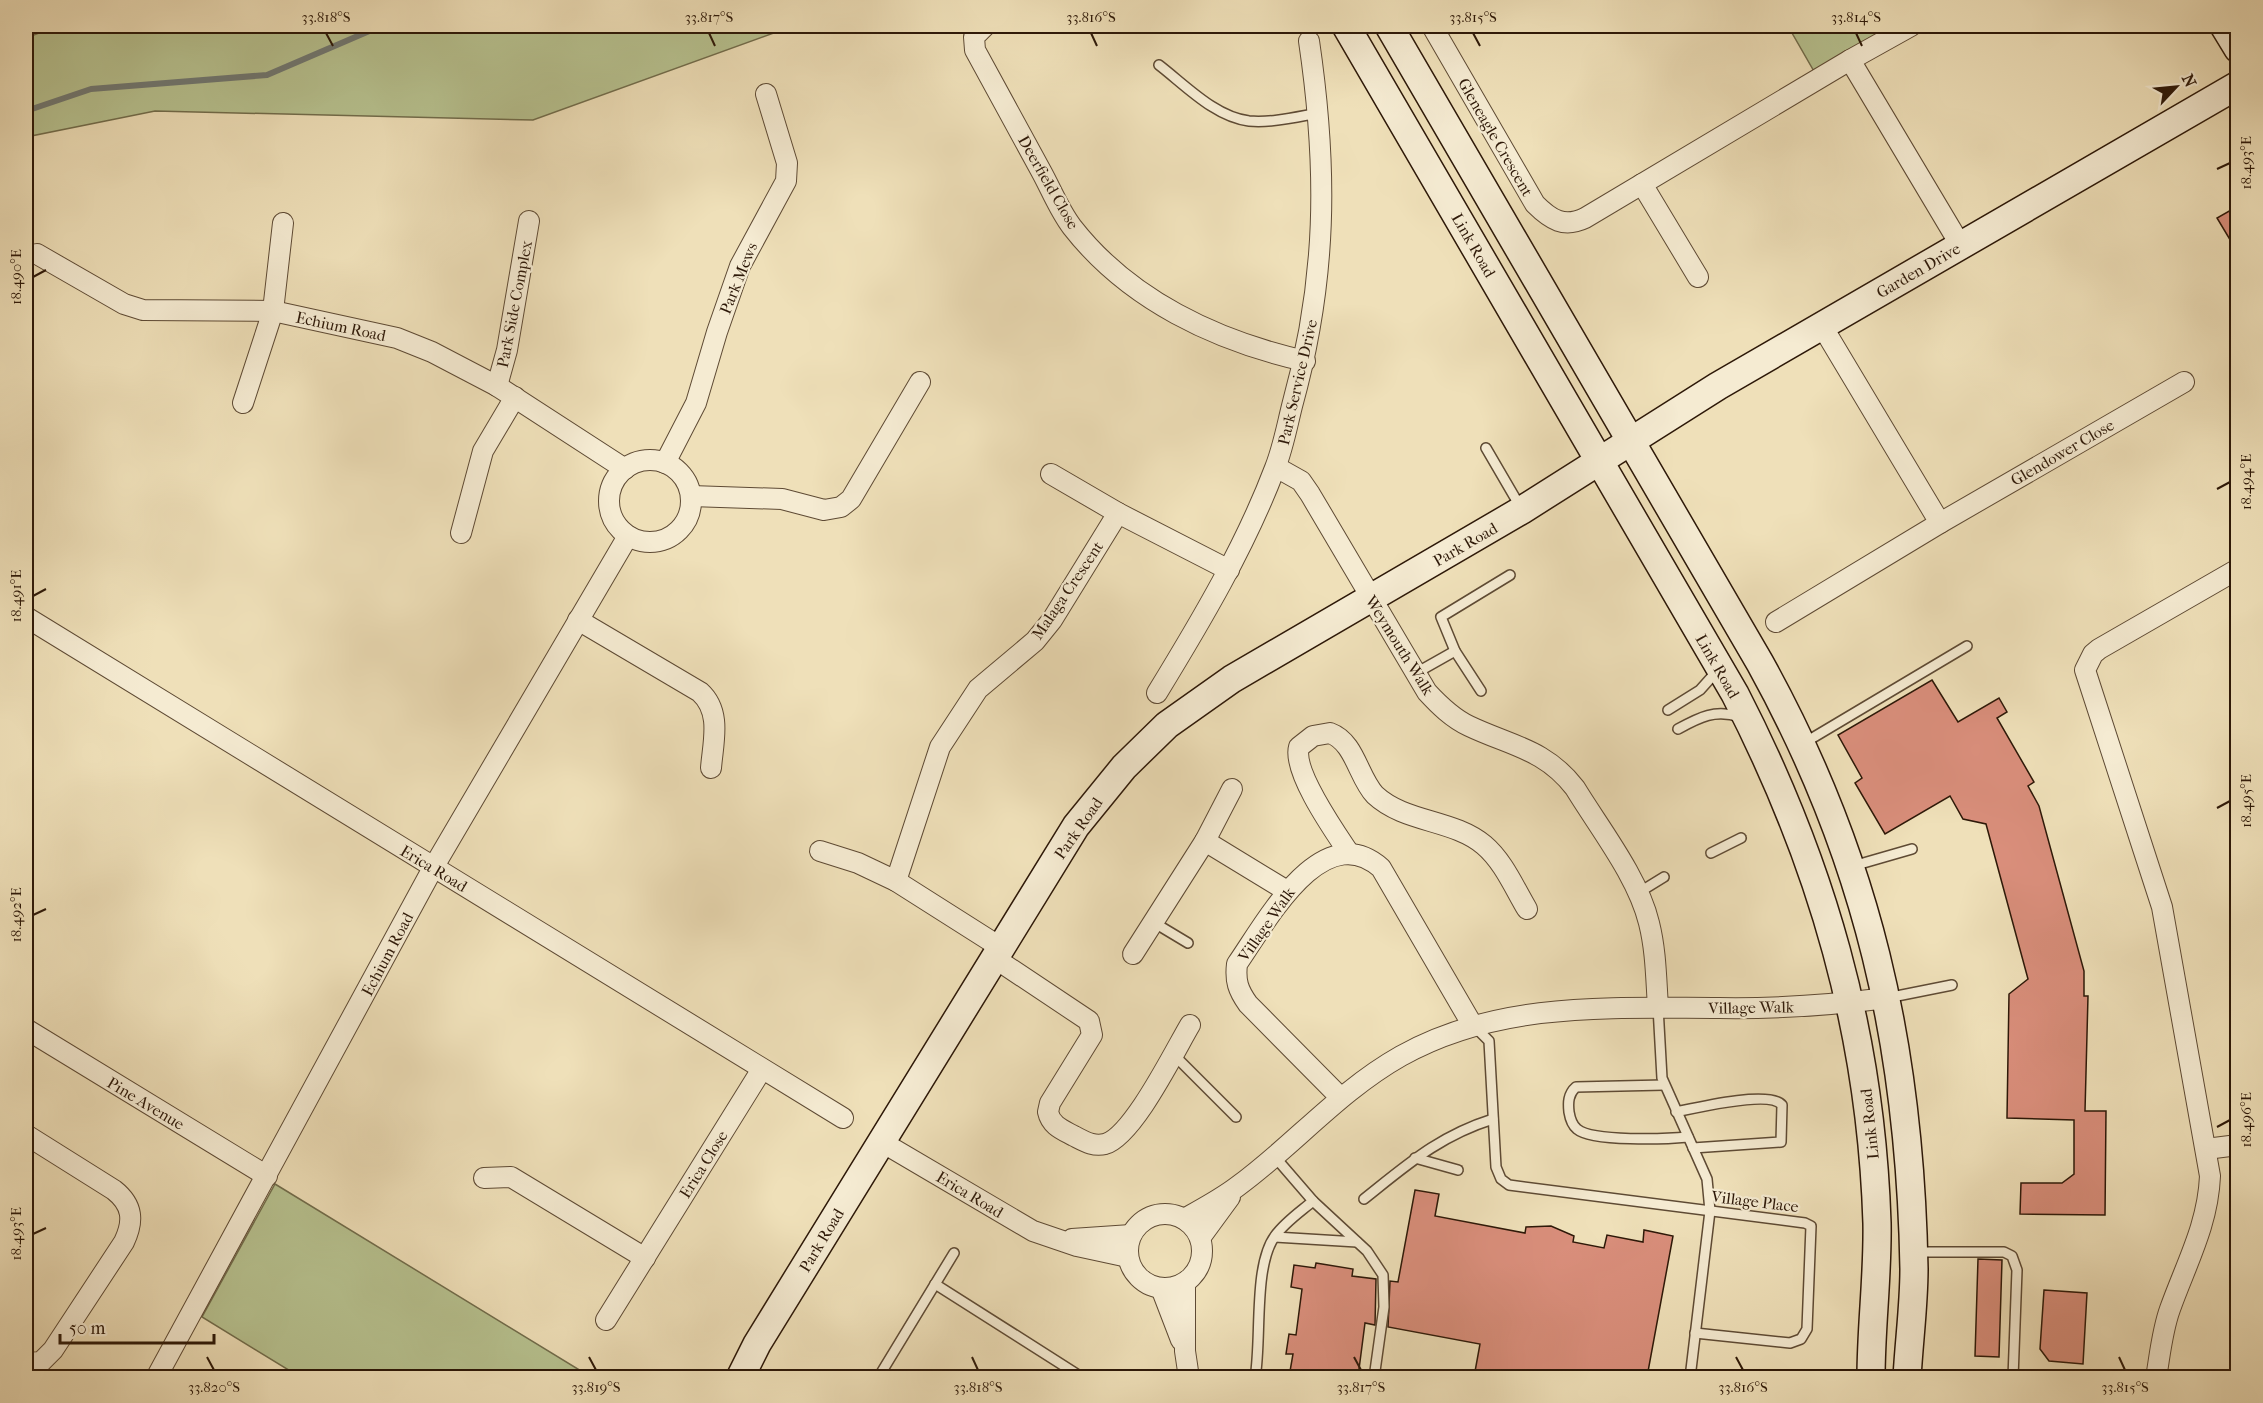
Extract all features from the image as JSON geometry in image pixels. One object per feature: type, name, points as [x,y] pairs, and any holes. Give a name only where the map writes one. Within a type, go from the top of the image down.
[{"type":"street","name":"Deerfield Close","points":[[985,26],[974,37],[975,50],[1071,225],[1107,266],[1127,284],[1149,298],[1224,338],[1263,352],[1305,361]]},
{"type":"street","name":"Link Road","points":[[1346,26],[1601,460],[1720,668],[1778,781],[1809,859],[1827,912],[1850,1002],[1867,1098],[1874,1166],[1876,1262],[1871,1377]]},
{"type":"street","points":[[1389,26],[1760,663],[1802,744],[1831,812],[1864,908],[1887,998],[1907,1122],[1913,1252],[1907,1377]]},
{"type":"street","name":"Gleneagle Crescent","points":[[1432,26],[1535,204],[1546,215],[1559,222],[1575,223],[1911,26]]},
{"type":"street","points":[[2224,26],[2238,49]]},
{"type":"street","name":"Park Service Drive","points":[[1157,693],[1209,608],[1276,467],[1305,361],[1317,289],[1323,202],[1319,113],[1309,41]]},
{"type":"street","points":[[1850,60],[1961,246]]},
{"type":"street","name":"Garden Drive","points":[[1601,460],[1718,386],[2238,85]]},
{"type":"street","name":"Park Mews","points":[[664,463],[696,403],[740,266],[786,181],[787,163],[766,94]]},
{"type":"street","points":[[1642,184],[1698,277]]},
{"type":"street","name":"Park Side Complex","points":[[497,386],[507,350],[529,221]]},
{"type":"street","points":[[243,403],[273,311],[283,223]]},
{"type":"street","name":"Echium Road","points":[[36,254],[123,304],[143,310],[273,311],[405,340],[497,386],[625,468]]},
{"type":"street","points":[[1822,326],[1940,523]]},
{"type":"street","points":[[691,496],[782,499],[824,510],[841,507],[851,499],[920,382]]},
{"type":"street","name":"Glendower Close","points":[[1776,622],[1940,523],[2184,382]]},
{"type":"street","points":[[461,533],[483,451],[515,397]]},
{"type":"street","points":[[645,460],[664,463],[679,472],[687,483],[691,496],[690,510],[677,532],[653,542],[628,536],[612,516],[609,503],[616,478],[625,468],[645,460]]},
{"type":"street","name":"Park Road","points":[[740,1377],[757,1344],[880,1141],[1076,826],[1145,744],[1210,692],[1522,510],[1601,460]]},
{"type":"street","name":"Weymouth Walk","points":[[1276,467],[1301,481],[1427,692],[1445,711],[1468,726],[1531,750],[1563,772],[1638,893],[1648,921],[1655,952],[1658,1007]]},
{"type":"street","points":[[1050,474],[1118,513],[1229,570]]},
{"type":"street","name":"Malaga Crescent","points":[[896,881],[940,747],[949,731],[978,689],[1035,641],[1052,620],[1118,513]]},
{"type":"street","name":"Echium Road","points":[[156,1377],[434,868],[628,536]]},
{"type":"street","points":[[2156,1377],[2169,1311],[2196,1246],[2209,1203],[2210,1176],[2162,907],[2085,670],[2093,654],[2099,649],[2238,569]]},
{"type":"street","name":"Erica Road","points":[[26,617],[843,1118]]},
{"type":"street","points":[[578,620],[700,692],[709,702],[714,723],[711,768]]},
{"type":"street","points":[[1473,1026],[1380,868],[1370,858],[1349,853],[1325,816],[1299,760],[1299,747],[1313,736],[1322,734],[1330,733],[1343,741],[1368,786],[1386,802],[1482,843],[1495,856],[1527,909]]},
{"type":"street","points":[[1133,954],[1205,841],[1232,789]]},
{"type":"street","points":[[1205,841],[1287,891]]},
{"type":"street","points":[[820,851],[867,866],[896,881],[997,952],[1087,1020],[1091,1026],[1092,1035],[1050,1103],[1049,1116],[1056,1126],[1089,1144],[1104,1144],[1113,1140],[1131,1124],[1190,1025]]},
{"type":"street","name":"Village Walk","points":[[1340,1096],[1248,1005],[1237,985],[1238,964],[1287,891],[1300,877],[1322,863],[1349,853]]},
{"type":"street","name":"Village Walk","points":[[1184,1219],[1237,1188],[1275,1157],[1340,1096],[1401,1056],[1473,1026],[1530,1013],[1594,1008],[1720,1008],[1887,998]]},
{"type":"street","name":"Pine Avenue","points":[[26,1029],[267,1176]]},
{"type":"street","name":"Erica Close","points":[[606,1320],[762,1069]]},
{"type":"street","points":[[26,1136],[114,1190],[125,1200],[131,1218],[131,1228],[53,1350],[40,1362],[26,1363]]},
{"type":"street","name":"Erica Road","points":[[880,1141],[1033,1231],[1077,1246],[1128,1257]]},
{"type":"street","points":[[2206,1149],[2238,1145]]},
{"type":"street","points":[[484,1178],[512,1177],[645,1258]]},
{"type":"street","name":"Village Walk","points":[[1200,1238],[1237,1188]]},
{"type":"street","points":[[1164,1214],[1184,1219],[1200,1238],[1200,1263],[1185,1283],[1161,1288],[1140,1278],[1128,1257],[1131,1235],[1137,1227],[1154,1215],[1164,1214]]},
{"type":"street","name":"Erica Road","points":[[1064,1240],[1131,1235]]},
{"type":"street","points":[[1185,1283],[1185,1352],[1188,1377]]},
{"type":"street","points":[[1161,1288],[1185,1352]]},
{"type":"lane","points":[[1159,65],[1216,108],[1233,117],[1261,121],[1319,113]]},
{"type":"lane","points":[[1486,448],[1522,510]]},
{"type":"lane","points":[[1481,691],[1455,651],[1441,619],[1442,615],[1510,575]]},
{"type":"lane","points":[[1802,744],[1967,646]]},
{"type":"lane","points":[[1416,673],[1455,651]]},
{"type":"lane","points":[[1668,710],[1700,690],[1720,668]]},
{"type":"lane","points":[[1678,729],[1714,712],[1725,712],[1748,719]]},
{"type":"lane","points":[[1711,853],[1741,838]]},
{"type":"lane","points":[[1851,867],[1912,849]]},
{"type":"lane","points":[[1638,893],[1664,877]]},
{"type":"lane","points":[[1153,922],[1188,943]]},
{"type":"lane","points":[[1887,998],[1952,986]]},
{"type":"lane","points":[[1658,1007],[1660,1069],[1664,1085],[1707,1179],[1710,1211],[1690,1377]]},
{"type":"lane","points":[[1364,1199],[1415,1158],[1446,1137],[1493,1119],[1489,1041],[1473,1026]]},
{"type":"lane","points":[[1173,1054],[1236,1117]]},
{"type":"lane","points":[[1664,1085],[1576,1087],[1569,1097],[1570,1119],[1577,1129],[1584,1133],[1608,1137],[1688,1137]]},
{"type":"lane","points":[[1676,1112],[1747,1100],[1774,1099],[1782,1105],[1783,1137],[1779,1143],[1693,1148]]},
{"type":"lane","name":"Village Place","points":[[1493,1119],[1496,1167],[1498,1174],[1509,1185],[1809,1225],[1812,1230],[1807,1329],[1801,1339],[1790,1343],[1695,1333]]},
{"type":"lane","points":[[1275,1157],[1313,1201],[1357,1242],[1378,1266],[1385,1288],[1374,1377]]},
{"type":"lane","points":[[1415,1158],[1458,1170]]},
{"type":"lane","points":[[1256,1377],[1263,1272],[1268,1251],[1275,1237],[1313,1201]]},
{"type":"lane","points":[[1275,1237],[1357,1242]]},
{"type":"lane","points":[[1913,1252],[2004,1252],[2012,1256],[2018,1270],[2013,1377]]},
{"type":"lane","points":[[878,1377],[954,1253]]},
{"type":"lane","points":[[934,1284],[1083,1377]]},
{"type":"green space","points":[[57,26],[793,26],[533,120],[155,111],[26,137],[26,38]]},
{"type":"green space","points":[[1788,26],[1897,26],[1815,73]]},
{"type":"green space","points":[[275,1184],[591,1377],[300,1377],[202,1317]]},
{"type":"building","points":[[2238,206],[2238,253],[2217,218]]},
{"type":"building","points":[[1932,680],[1958,722],[1999,698],[2007,712],[1997,718],[2034,782],[2028,786],[2039,806],[2084,971],[2084,996],[2088,996],[2085,1111],[2106,1111],[2105,1215],[2020,1214],[2021,1183],[2062,1183],[2074,1174],[2074,1120],[2007,1118],[2009,994],[2028,979],[1986,824],[1963,819],[1950,796],[1885,834],[1855,783],[1862,778],[1838,735]]},
{"type":"building","points":[[1415,1190],[1439,1194],[1435,1216],[1525,1233],[1526,1227],[1551,1226],[1574,1236],[1573,1242],[1604,1248],[1607,1235],[1643,1242],[1644,1230],[1673,1236],[1647,1377],[1474,1377],[1480,1344],[1388,1327],[1390,1281],[1398,1282]]},
{"type":"building","points":[[1978,1259],[2002,1260],[1999,1357],[1975,1356]]},
{"type":"building","points":[[1316,1263],[1353,1269],[1352,1276],[1376,1279],[1375,1325],[1365,1323],[1358,1377],[1289,1377],[1293,1354],[1286,1354],[1289,1334],[1296,1335],[1302,1289],[1291,1287],[1294,1265],[1315,1268]]},
{"type":"building","points":[[2044,1290],[2087,1293],[2083,1364],[2049,1361],[2040,1349]]},
{"type":"waterway","points":[[26,111],[91,89],[267,75],[381,26]]}]
